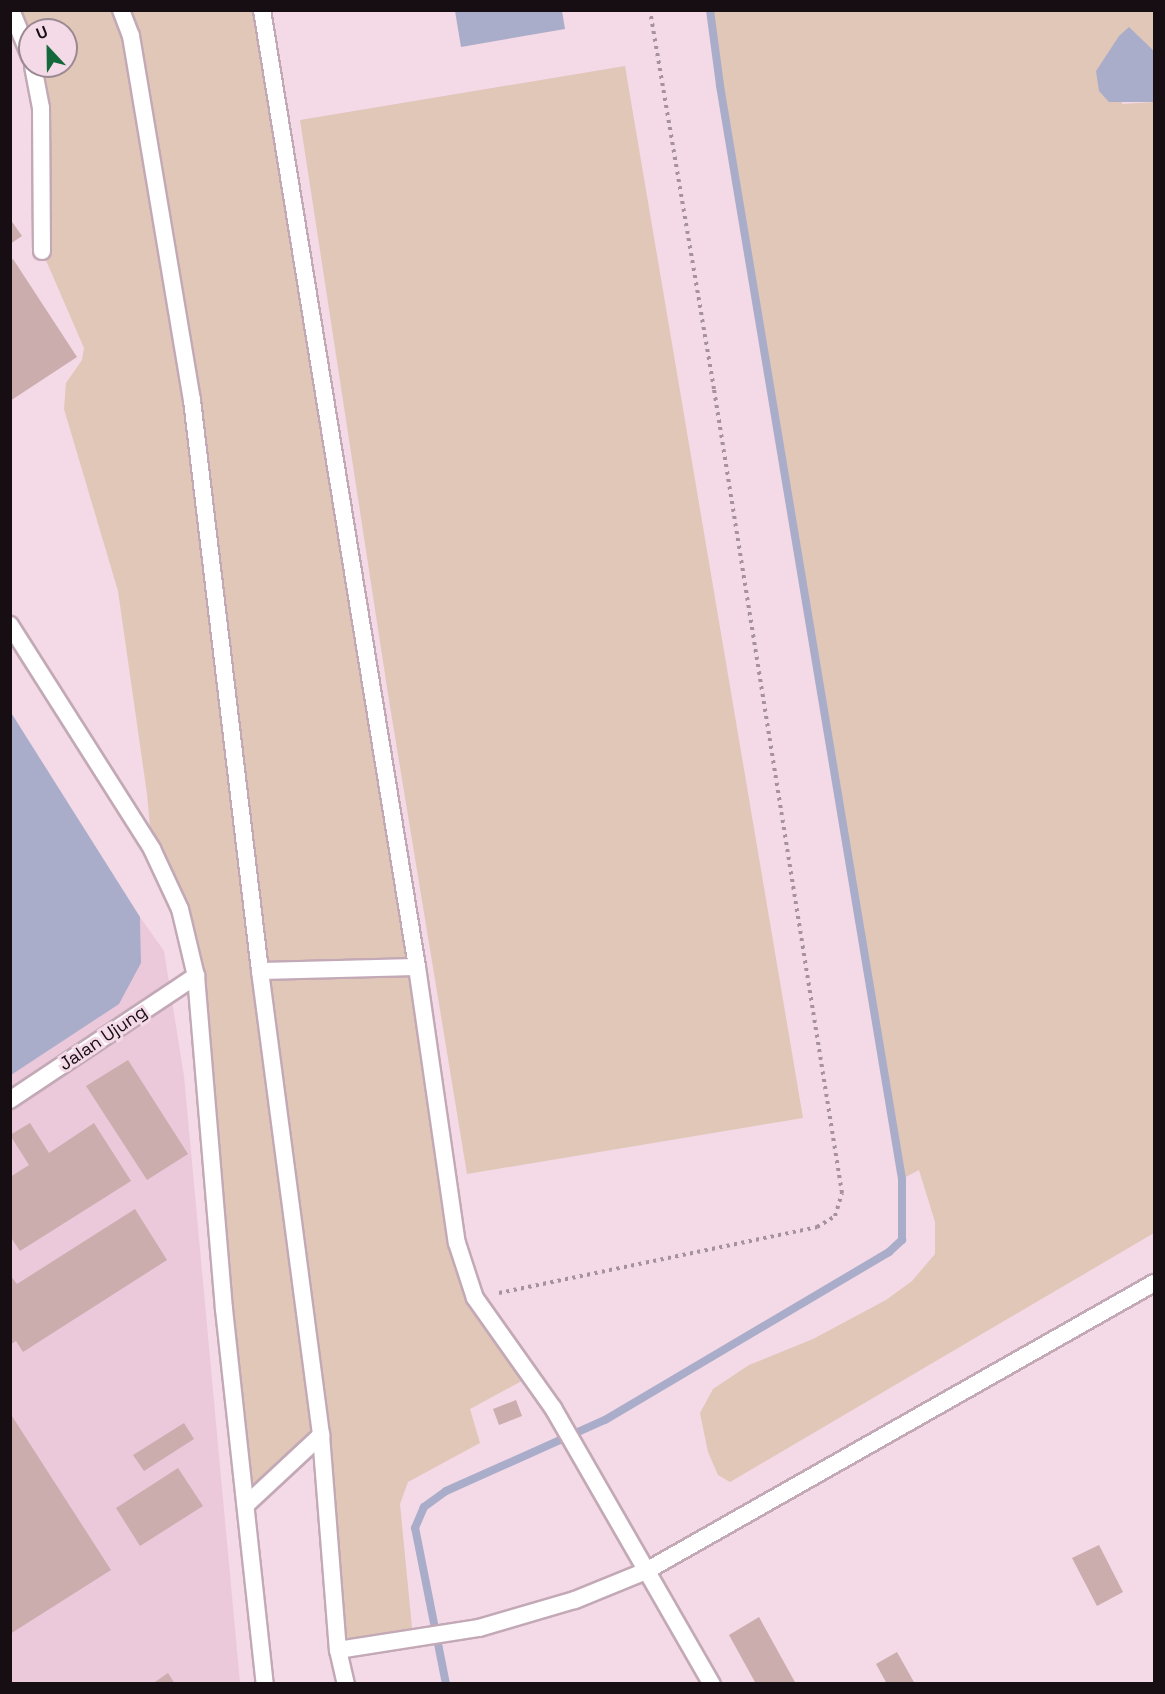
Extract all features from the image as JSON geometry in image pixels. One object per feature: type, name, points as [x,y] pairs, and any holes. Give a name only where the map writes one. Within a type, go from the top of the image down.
[{"type":"lane","points":[[11,10],[18,27]]},
{"type":"lane","points":[[121,10],[131,36],[192,400],[260,971],[321,1435],[338,1650],[346,1683]]},
{"type":"lane","points":[[262,10],[417,967],[457,1244],[476,1298],[553,1408],[712,1683]]},
{"type":"lane","points":[[36,78],[42,108],[42,251]]},
{"type":"lane","points":[[10,625],[152,849],[180,909],[196,976],[224,1309],[265,1683]]},
{"type":"lane","points":[[260,971],[417,967]]},
{"type":"lane","name":"Jalan Ujung","points":[[10,1100],[196,976]]},
{"type":"lane","points":[[338,1650],[479,1628],[575,1600],[646,1571],[1155,1283]]},
{"type":"lane","points":[[246,1505],[321,1435]]},
{"type":"path","points":[[476,1298],[817,1227],[835,1216],[842,1193],[714,389],[650,10]]},
{"type":"shaded area","points":[[11,11],[262,11],[457,1243],[475,1298],[529,1377],[470,1409],[480,1443],[408,1482],[400,1504],[413,1638],[338,1650],[321,1435],[246,1505],[196,976],[152,849],[147,794],[118,591],[64,409],[66,383],[82,360],[84,348],[42,251],[34,78],[78,78],[78,18],[18,18],[18,28]]},
{"type":"shaded area","points":[[710,11],[1154,11],[1154,51],[1128,28],[1122,104],[1154,102],[1154,1233],[730,1482],[718,1475],[708,1452],[700,1413],[713,1389],[749,1365],[813,1339],[886,1300],[912,1281],[935,1254],[935,1222],[919,1170],[902,1179],[720,85]]},
{"type":"shaded area","points":[[625,66],[803,1118],[467,1174],[388,694],[300,120]]},
{"type":"shaded area","points":[[140,917],[164,951],[184,1076],[240,1683],[11,1683],[10,1037],[141,963]]},
{"type":"water","points":[[455,11],[562,11],[565,29],[461,47]]},
{"type":"water","points":[[1129,27],[1154,51],[1154,102],[1109,102],[1099,91],[1096,71],[1119,36]]},
{"type":"water","points":[[10,711],[140,917],[141,963],[119,1004],[11,1075]]},
{"type":"building","points":[[10,219],[22,236],[10,244]]},
{"type":"building","points":[[13,259],[77,357],[10,401],[10,261]]},
{"type":"building","points":[[128,1060],[188,1154],[147,1180],[86,1086]]},
{"type":"building","points":[[30,1123],[49,1153],[94,1123],[131,1181],[20,1251],[10,1236],[10,1177],[29,1165],[10,1135]]},
{"type":"building","points":[[135,1209],[167,1260],[23,1352],[16,1341],[10,1345],[10,1275],[17,1284]]},
{"type":"building","points":[[516,1400],[522,1416],[499,1425],[493,1409]]},
{"type":"building","points":[[10,1413],[111,1570],[10,1634]]},
{"type":"building","points":[[184,1423],[194,1439],[144,1471],[133,1455]]},
{"type":"building","points":[[178,1468],[203,1506],[140,1546],[116,1508]]},
{"type":"building","points":[[1099,1545],[1123,1592],[1097,1606],[1072,1558]]},
{"type":"building","points":[[759,1617],[796,1684],[756,1684],[729,1635]]},
{"type":"building","points":[[897,1652],[915,1684],[887,1684],[876,1664]]},
{"type":"building","points":[[168,1673],[175,1684],[152,1684]]},
{"type":"waterway","points":[[446,1684],[415,1528],[424,1507],[446,1491],[605,1420],[889,1252],[902,1240],[902,1179],[720,85],[710,10]]}]
